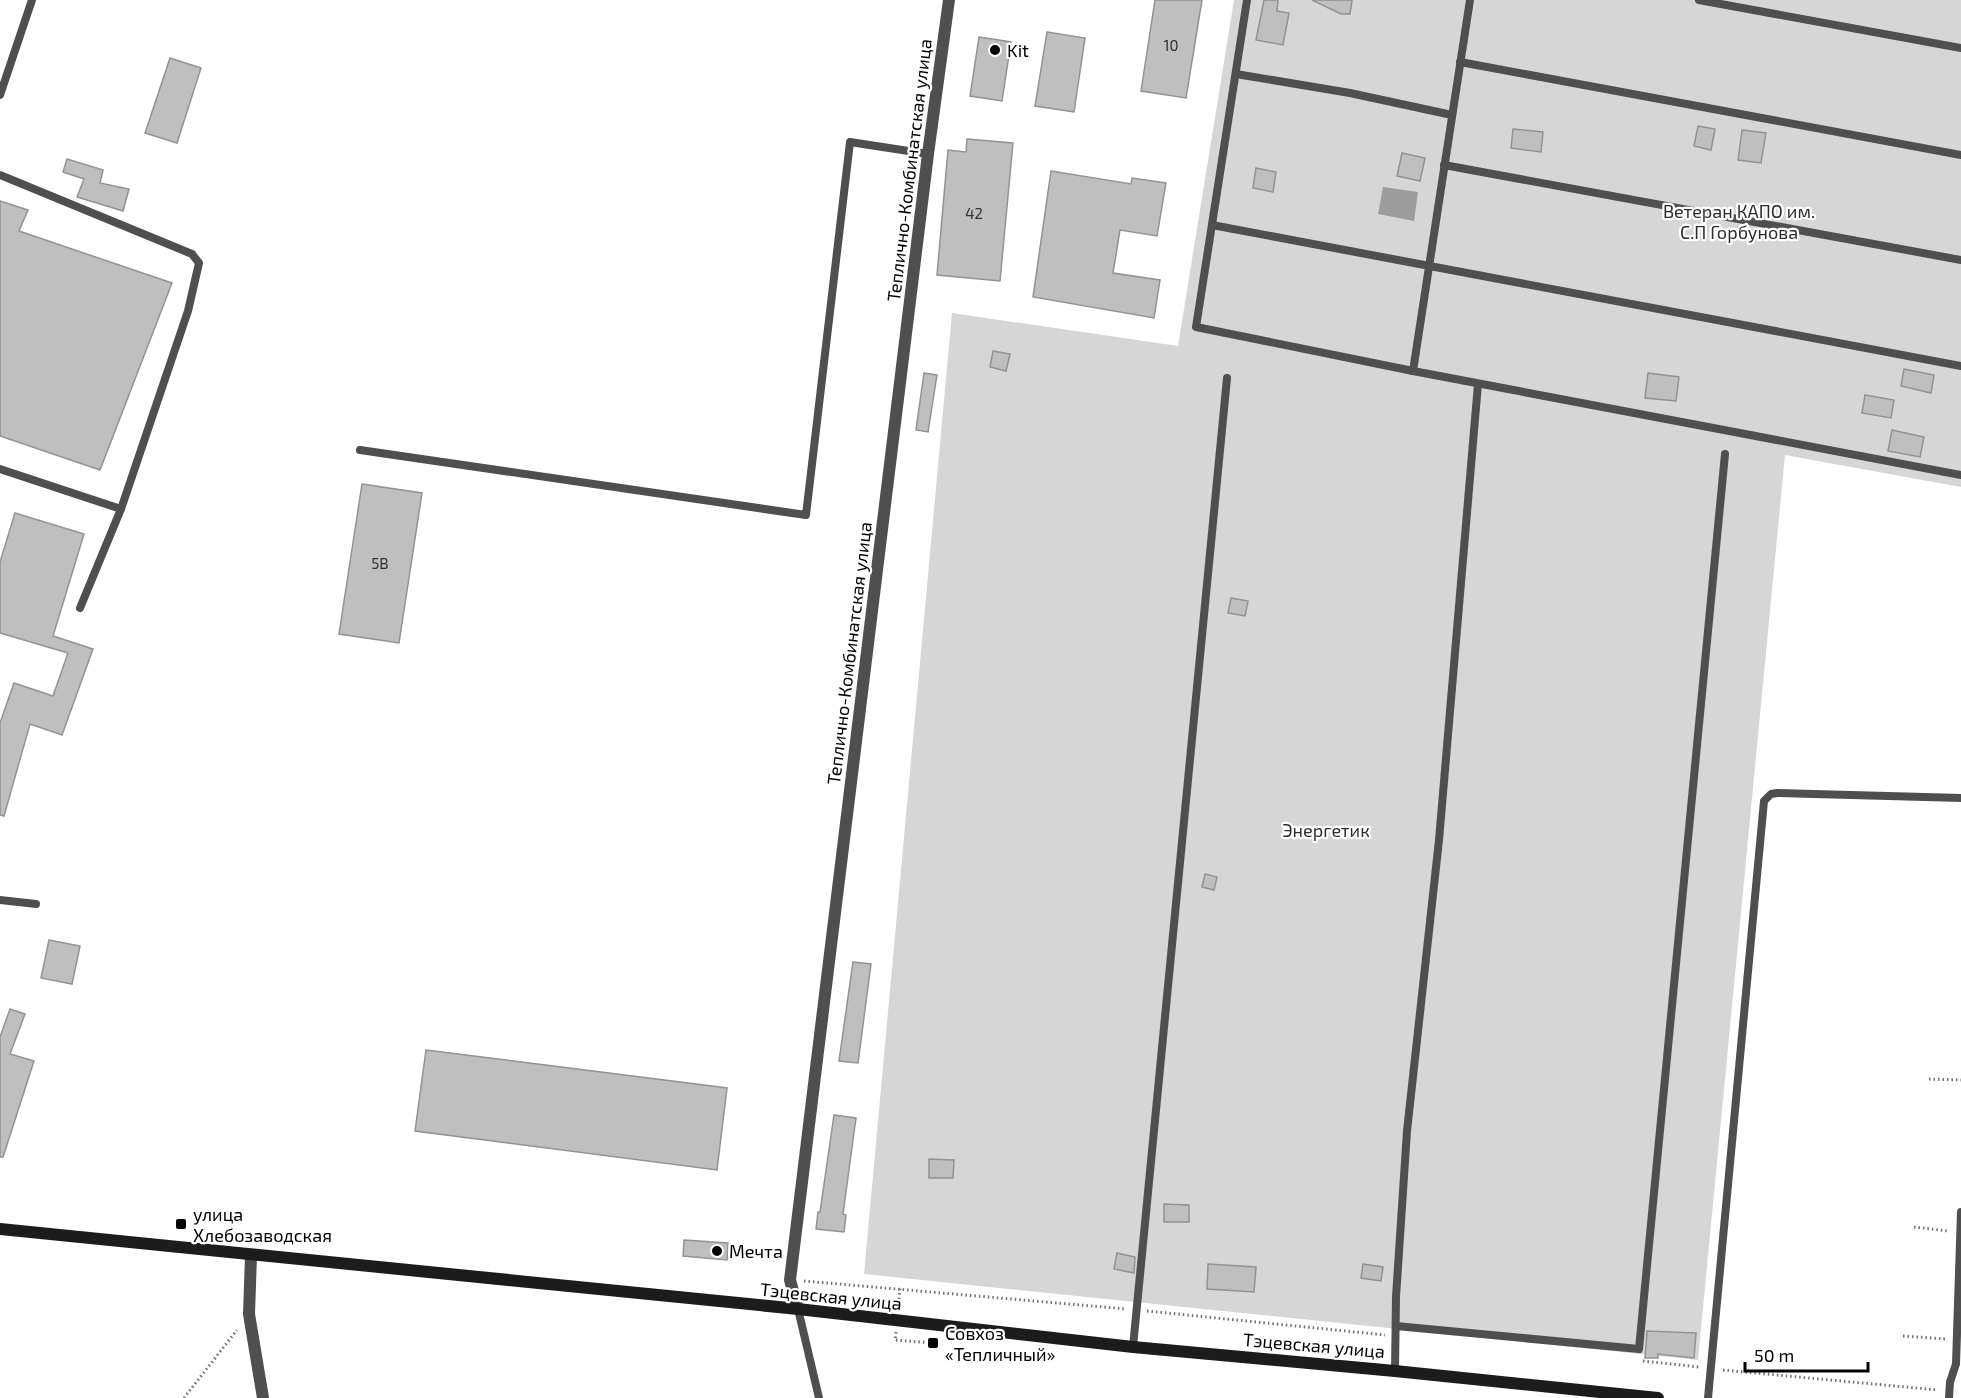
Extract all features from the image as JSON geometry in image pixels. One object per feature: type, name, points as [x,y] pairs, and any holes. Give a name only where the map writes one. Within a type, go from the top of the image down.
[{"type":"main road","name":"Тэцевская улица","points":[[0,1229],[251,1256],[798,1309],[1133,1347],[1658,1398]]},
{"type":"street","name":"Теплично-Комбинатская улица","points":[[798,1309],[790,1280],[928,154],[950,0]]},
{"type":"street","points":[[251,1256],[249,1314],[263,1398]]},
{"type":"lane","points":[[0,95],[32,0]]},
{"type":"lane","points":[[1247,0],[1196,327],[1478,384],[1961,475]]},
{"type":"lane","points":[[1413,371],[1470,0]]},
{"type":"lane","points":[[1699,0],[1961,48]]},
{"type":"lane","points":[[1460,62],[1961,155]]},
{"type":"lane","points":[[1236,74],[1350,93],[1452,115]]},
{"type":"lane","points":[[360,450],[806,515],[850,142],[928,154]]},
{"type":"lane","points":[[1444,165],[1961,260]]},
{"type":"lane","points":[[0,175],[192,254],[199,264],[188,311],[121,509],[80,608]]},
{"type":"lane","points":[[1212,225],[1961,366]]},
{"type":"lane","points":[[1133,1347],[1227,378]]},
{"type":"lane","points":[[1395,1371],[1407,1131],[1439,840],[1478,384]]},
{"type":"lane","points":[[1396,1326],[1639,1349],[1725,454]]},
{"type":"lane","points":[[0,469],[121,509]]},
{"type":"lane","points":[[1708,1398],[1764,801],[1771,794],[1778,793],[1961,798]]},
{"type":"lane","points":[[0,900],[36,904]]},
{"type":"lane","points":[[1950,1395],[1951,1378],[1958,1364],[1961,1212]]},
{"type":"lane","points":[[798,1309],[819,1398]]},
{"type":"path","points":[[1929,1079],[1961,1080]]},
{"type":"path","points":[[1914,1227],[1960,1232]]},
{"type":"path","points":[[790,1280],[1136,1310],[1395,1336]]},
{"type":"path","points":[[184,1398],[249,1314]]},
{"type":"path","points":[[1903,1336],[1957,1340]]},
{"type":"path","points":[[1638,1361],[1950,1395]]},
{"type":"green space","name":"Энергетик","points":[[1234,0],[1961,0],[1961,487],[1785,455],[1698,1360],[864,1274],[952,313],[1178,346]]},
{"type":"shaded area","points":[[1383,187],[1418,192],[1414,221],[1378,214]]},
{"type":"building","points":[[1155,0],[1202,0],[1186,98],[1141,91]]},
{"type":"building","points":[[1264,0],[1278,0],[1277,11],[1289,13],[1283,45],[1256,40]]},
{"type":"building","points":[[1312,0],[1352,0],[1350,14],[1341,14]]},
{"type":"building","points":[[1047,32],[1085,38],[1074,112],[1035,106]]},
{"type":"building","points":[[979,37],[1011,42],[1002,101],[970,96]]},
{"type":"building","points":[[170,58],[201,68],[177,143],[145,133]]},
{"type":"building","points":[[1698,126],[1715,129],[1711,150],[1694,146]]},
{"type":"building","points":[[1513,129],[1543,132],[1541,152],[1511,148]]},
{"type":"building","points":[[1742,130],[1766,133],[1761,163],[1738,160]]},
{"type":"building","points":[[967,139],[1013,143],[1000,281],[937,275],[948,150],[966,152]]},
{"type":"building","points":[[1402,153],[1425,158],[1420,181],[1397,176]]},
{"type":"building","points":[[67,159],[103,170],[100,183],[129,189],[123,211],[77,197],[84,179],[63,172]]},
{"type":"building","points":[[1256,168],[1276,172],[1273,192],[1253,188]]},
{"type":"building","points":[[1051,171],[1131,184],[1132,178],[1166,183],[1157,236],[1120,230],[1113,273],[1160,280],[1154,318],[1033,297]]},
{"type":"building","points":[[0,201],[28,210],[19,231],[172,283],[100,470],[0,436]]},
{"type":"building","points":[[993,351],[1010,354],[1006,371],[990,367]]},
{"type":"building","points":[[1904,369],[1934,375],[1931,393],[1901,386]]},
{"type":"building","points":[[924,373],[937,375],[928,432],[916,430]]},
{"type":"building","points":[[1648,373],[1679,377],[1676,401],[1645,398]]},
{"type":"building","points":[[1865,395],[1894,400],[1891,418],[1862,413]]},
{"type":"building","points":[[1892,430],[1924,437],[1920,457],[1888,451]]},
{"type":"building","points":[[362,484],[422,493],[399,643],[339,634]]},
{"type":"building","points":[[15,513],[84,534],[53,636],[93,649],[62,735],[30,724],[4,816],[0,815],[0,723],[14,683],[53,696],[68,653],[0,633],[0,562]]},
{"type":"building","points":[[1231,598],[1248,601],[1245,616],[1228,613]]},
{"type":"building","points":[[1205,874],[1217,877],[1214,890],[1202,887]]},
{"type":"building","points":[[49,940],[80,946],[72,984],[41,978]]},
{"type":"building","points":[[853,962],[871,964],[858,1063],[839,1061]]},
{"type":"building","points":[[10,1009],[25,1014],[10,1054],[34,1061],[3,1157],[0,1157],[0,1037]]},
{"type":"building","points":[[426,1050],[727,1088],[717,1170],[415,1131]]},
{"type":"building","points":[[834,1115],[856,1118],[843,1214],[846,1215],[844,1232],[816,1229]]},
{"type":"building","points":[[929,1159],[954,1160],[953,1178],[929,1178]]},
{"type":"building","points":[[1164,1204],[1189,1205],[1189,1222],[1164,1222]]},
{"type":"building","points":[[684,1240],[728,1243],[727,1260],[683,1256]]},
{"type":"building","points":[[1117,1253],[1135,1257],[1134,1273],[1114,1269]]},
{"type":"building","points":[[1208,1264],[1256,1267],[1254,1292],[1207,1289]]},
{"type":"building","points":[[1363,1264],[1383,1267],[1381,1281],[1361,1278]]},
{"type":"building","points":[[1647,1331],[1696,1333],[1694,1358],[1658,1354],[1658,1358],[1645,1358]]},
{"type":"place","name":"Kit","points":[[995,50]]},
{"type":"place","name":"улица Хлебозаводская","points":[[181,1224]]},
{"type":"place","name":"Мечта","points":[[717,1251]]},
{"type":"place","name":"Совхоз «Тепличный»","points":[[933,1343]]},
{"type":"park label","name":"Ветеран КАПО им. С.П Горбунова","points":[[1739,221]]}]
